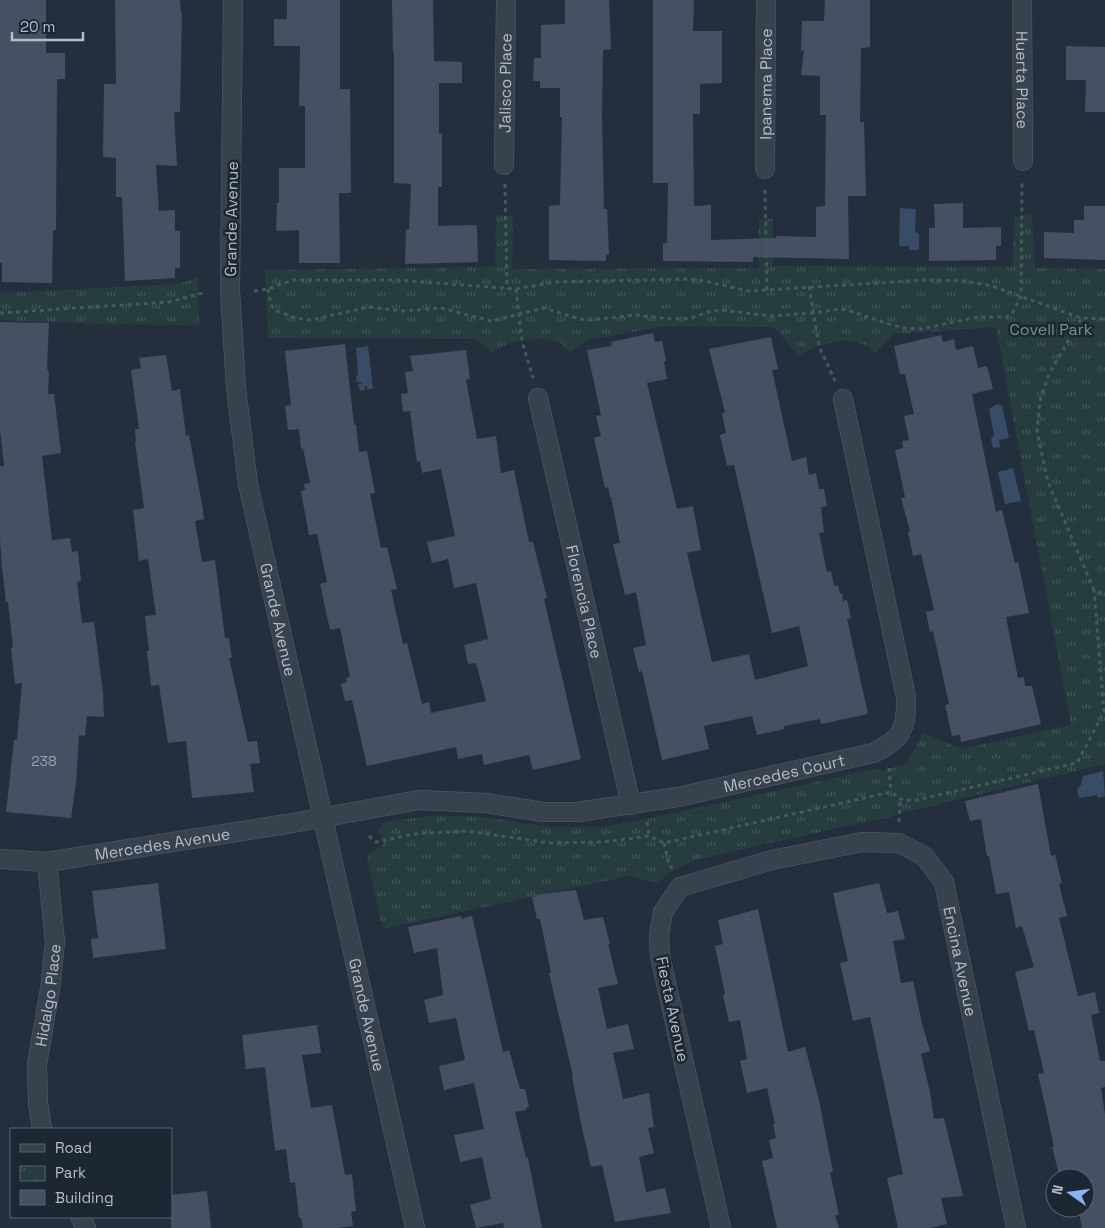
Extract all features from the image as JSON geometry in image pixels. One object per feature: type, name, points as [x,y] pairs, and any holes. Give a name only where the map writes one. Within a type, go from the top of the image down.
[{"type":"street","name":"Grande Avenue","points":[[233,0],[230,291],[236,388],[248,484],[415,1228]]},
{"type":"street","name":"Jalisco Place","points":[[504,166],[506,0]]},
{"type":"street","name":"Ipanema Place","points":[[765,169],[766,0]]},
{"type":"street","name":"Huerta Place","points":[[1022,0],[1023,161]]},
{"type":"street","name":"Florencia Place","points":[[538,398],[632,805]]},
{"type":"street","name":"Mercedes Court","points":[[324,817],[419,800],[486,803],[543,812],[578,812],[678,797],[873,753],[887,747],[897,738],[903,728],[907,715],[906,697],[843,400]]},
{"type":"street","name":"Mercedes Avenue","points":[[0,859],[47,862],[324,817]]},
{"type":"street","name":"Encina Avenue","points":[[772,860],[862,842],[899,842],[924,856],[944,882],[1016,1228]]},
{"type":"street","name":"Fiesta Avenue","points":[[721,1228],[660,956],[659,935],[663,912],[680,887],[772,860]]},
{"type":"street","name":"Hidalgo Place","points":[[42,1128],[38,1103],[37,1064],[50,989],[55,942],[47,862]]},
{"type":"path","points":[[268,289],[271,305],[277,311],[295,318],[311,320],[369,307],[403,311],[441,308],[491,321],[544,308],[580,319],[592,320],[634,315],[672,319],[691,318],[711,311],[722,310],[769,316],[814,313],[838,309],[847,310],[904,328],[921,329],[978,317],[1006,317],[1012,314],[1021,296],[1023,161]]},
{"type":"path","points":[[504,166],[507,289]]},
{"type":"path","points":[[765,169],[766,290]]},
{"type":"path","points":[[254,291],[268,289],[293,280],[397,280],[516,289],[555,282],[685,279],[699,280],[749,291],[924,280],[965,281],[992,286],[1081,318],[1105,319]]},
{"type":"path","points":[[809,286],[819,346],[843,400]]},
{"type":"path","points":[[516,289],[522,341],[538,398]]},
{"type":"path","points":[[0,313],[168,302],[203,293]]},
{"type":"path","points":[[1081,318],[1049,374],[1040,400],[1037,432],[1048,482],[1094,590],[1105,595]]},
{"type":"green space","name":"Covell Park","points":[[1032,214],[1035,268],[1105,269],[1105,764],[893,815],[889,818],[695,860],[678,867],[657,883],[628,876],[383,929],[367,859],[374,850],[383,845],[379,829],[382,827],[381,824],[390,821],[430,816],[458,816],[483,817],[548,827],[604,827],[879,768],[882,771],[908,763],[923,733],[961,749],[1071,725],[996,327],[894,334],[875,353],[855,341],[834,342],[799,356],[774,327],[665,326],[587,340],[570,353],[562,344],[546,339],[516,342],[499,348],[493,353],[475,339],[268,338],[265,270],[495,267],[496,215],[513,216],[512,269],[759,268],[759,219],[773,219],[773,266],[1012,267],[1015,217]]},
{"type":"green space","points":[[198,278],[199,325],[0,320],[0,293],[178,284]]},
{"type":"water","points":[[900,208],[916,209],[915,232],[919,234],[919,250],[909,250],[909,246],[899,246]]},
{"type":"water","points":[[368,346],[373,389],[367,389],[367,386],[365,386],[365,390],[360,391],[358,384],[363,382],[357,382],[356,348]]},
{"type":"water","points":[[997,404],[1002,406],[1009,438],[999,440],[1000,447],[993,448],[991,439],[994,435],[989,409]]},
{"type":"water","points":[[1013,468],[1021,501],[1005,504],[998,472]]},
{"type":"water","points":[[1103,771],[1105,796],[1098,798],[1097,795],[1079,798],[1077,789],[1081,785],[1083,776]]},
{"type":"building","points":[[0,0],[46,0],[46,53],[65,53],[65,79],[57,79],[56,230],[53,230],[52,283],[2,282],[2,263],[0,263]]},
{"type":"building","points":[[115,0],[180,0],[182,13],[180,112],[174,112],[177,166],[156,165],[159,211],[175,210],[175,231],[180,231],[180,268],[175,268],[175,278],[125,281],[122,197],[116,197],[116,158],[103,157],[104,84],[116,84]]},
{"type":"building","points":[[287,0],[340,0],[340,89],[350,89],[351,193],[339,193],[340,263],[299,263],[299,230],[276,231],[277,203],[279,203],[279,168],[305,168],[305,106],[299,106],[300,46],[274,46],[274,19],[287,19]]},
{"type":"building","points":[[392,0],[433,0],[434,61],[462,62],[462,83],[439,83],[439,134],[442,133],[442,187],[438,187],[438,226],[477,225],[478,262],[405,264],[406,229],[409,230],[411,184],[394,183]]},
{"type":"building","points":[[565,0],[609,0],[611,49],[603,50],[602,117],[604,209],[607,209],[609,254],[606,255],[606,261],[549,260],[549,206],[560,205],[562,117],[560,117],[560,88],[540,88],[540,81],[533,81],[534,58],[541,58],[541,25],[565,24]]},
{"type":"building","points":[[653,0],[694,0],[693,31],[722,31],[722,83],[700,84],[700,114],[693,114],[694,206],[711,205],[711,240],[776,238],[776,236],[816,237],[816,207],[825,206],[826,115],[820,115],[820,76],[801,75],[804,50],[801,51],[802,21],[824,21],[825,0],[870,0],[870,47],[861,48],[860,122],[864,122],[866,196],[848,196],[849,259],[753,257],[753,262],[663,261],[663,243],[667,243],[668,183],[653,183]]},
{"type":"building","points":[[1066,46],[1105,47],[1105,112],[1085,112],[1086,80],[1066,80]]},
{"type":"building","points":[[963,203],[963,228],[1001,227],[1001,246],[996,246],[996,260],[929,261],[929,228],[935,228],[934,204]]},
{"type":"building","points":[[1084,206],[1105,206],[1105,260],[1044,258],[1044,232],[1074,233],[1074,220],[1084,220]]},
{"type":"building","points":[[0,322],[49,323],[48,394],[54,394],[61,453],[42,456],[52,540],[70,538],[72,552],[78,551],[81,581],[77,582],[82,623],[94,622],[103,693],[104,717],[87,716],[85,736],[79,735],[76,783],[71,818],[6,812],[14,740],[17,740],[22,683],[15,684],[11,648],[13,647],[8,602],[6,602],[0,539],[0,466],[4,466],[0,429]]},
{"type":"building","points":[[653,333],[655,342],[662,341],[667,379],[647,383],[677,509],[693,506],[701,550],[687,553],[712,662],[749,654],[755,680],[808,666],[799,626],[772,633],[734,465],[727,466],[720,435],[726,433],[722,413],[725,412],[709,349],[771,337],[778,369],[772,370],[792,461],[806,457],[809,475],[816,473],[819,489],[824,489],[827,506],[821,507],[824,532],[819,533],[827,572],[831,571],[834,586],[838,585],[843,601],[847,600],[851,618],[847,619],[868,714],[821,724],[820,719],[784,726],[784,729],[757,735],[752,716],[704,726],[709,749],[662,760],[642,671],[639,672],[633,648],[646,645],[636,592],[625,595],[613,544],[620,543],[611,497],[608,487],[605,488],[594,438],[601,436],[596,416],[601,415],[587,350],[612,346],[611,342]]},
{"type":"building","points":[[941,335],[943,342],[954,339],[956,350],[973,346],[978,368],[987,366],[993,389],[972,394],[996,512],[1002,510],[1015,563],[1018,562],[1029,613],[1006,617],[1018,678],[1024,677],[1025,686],[1032,686],[1041,724],[961,742],[960,735],[952,736],[945,705],[949,704],[933,631],[930,632],[926,612],[934,610],[921,554],[913,556],[908,532],[910,531],[901,498],[905,497],[895,450],[903,448],[902,441],[909,440],[904,416],[914,414],[905,374],[900,374],[894,346]]},
{"type":"building","points":[[345,344],[359,452],[367,451],[375,493],[370,494],[381,548],[387,547],[397,589],[391,590],[403,644],[407,643],[422,704],[429,702],[431,713],[486,701],[476,663],[468,664],[464,645],[488,639],[476,583],[454,588],[448,559],[432,563],[427,542],[455,536],[441,469],[422,473],[420,461],[417,462],[410,411],[403,412],[401,394],[408,393],[405,372],[413,371],[410,356],[466,350],[470,379],[466,380],[477,439],[496,436],[501,473],[514,470],[529,542],[533,542],[547,598],[544,599],[581,759],[533,770],[529,755],[484,765],[482,754],[458,759],[456,747],[367,766],[352,700],[345,701],[341,684],[347,682],[346,678],[350,677],[340,628],[330,630],[320,584],[327,582],[317,534],[309,535],[301,491],[305,490],[304,484],[310,483],[303,448],[301,449],[299,429],[288,430],[285,406],[291,405],[285,351]]},
{"type":"building","points":[[166,355],[172,391],[180,389],[186,436],[189,435],[202,504],[204,519],[195,521],[202,562],[215,560],[225,638],[229,638],[232,658],[229,658],[248,742],[257,741],[260,763],[250,764],[254,792],[192,798],[186,741],[168,743],[159,685],[151,686],[145,616],[156,615],[148,559],[139,561],[133,510],[144,508],[135,442],[135,429],[139,429],[131,370],[141,368],[139,358]]},
{"type":"building","points":[[1038,784],[1051,856],[1055,855],[1062,883],[1059,884],[1067,916],[1059,918],[1078,996],[1095,992],[1099,1013],[1091,1015],[1100,1061],[1105,1061],[1105,1087],[1101,1088],[1105,1115],[1105,1228],[1082,1228],[1080,1218],[1095,1218],[1095,1168],[1057,1168],[1038,1074],[1044,1073],[1034,1030],[1029,1031],[1015,972],[1034,967],[1022,926],[1016,928],[1009,892],[996,894],[981,819],[970,821],[965,801]]},
{"type":"building","points":[[158,883],[166,949],[93,958],[91,939],[98,938],[92,891]]},
{"type":"building","points":[[879,883],[887,913],[898,911],[905,939],[893,941],[901,983],[913,981],[930,1051],[921,1054],[934,1119],[944,1118],[963,1196],[941,1198],[947,1224],[930,1228],[898,1228],[887,1178],[903,1174],[870,1017],[853,1021],[840,963],[848,961],[833,893]]},
{"type":"building","points":[[576,890],[584,920],[603,917],[618,984],[598,988],[607,1029],[628,1024],[634,1049],[613,1053],[623,1099],[649,1093],[654,1127],[648,1128],[654,1153],[639,1157],[646,1192],[665,1188],[671,1213],[615,1222],[602,1165],[591,1167],[573,1076],[549,973],[551,973],[540,919],[537,919],[532,897],[535,897],[535,895]]},
{"type":"building","points":[[758,909],[788,1052],[805,1047],[819,1100],[833,1172],[830,1172],[839,1215],[835,1215],[839,1228],[777,1228],[762,1161],[773,1158],[769,1140],[776,1138],[773,1124],[775,1124],[767,1088],[747,1093],[740,1061],[747,1059],[740,1020],[729,1022],[715,946],[723,944],[718,920]]},
{"type":"building","points":[[461,916],[461,919],[472,916],[503,1052],[509,1050],[520,1089],[525,1089],[529,1107],[526,1110],[515,1112],[526,1158],[528,1158],[542,1228],[504,1228],[503,1223],[476,1228],[470,1205],[491,1199],[482,1157],[460,1162],[454,1135],[484,1129],[474,1083],[444,1090],[439,1066],[465,1060],[456,1018],[429,1023],[424,1000],[443,995],[437,948],[414,953],[408,927]]},
{"type":"building","points":[[317,1025],[321,1053],[302,1055],[311,1108],[332,1105],[345,1175],[352,1174],[356,1211],[351,1212],[353,1226],[303,1228],[301,1218],[299,1218],[295,1182],[290,1183],[286,1149],[275,1151],[265,1067],[246,1069],[242,1035]]},
{"type":"building","points":[[207,1191],[211,1228],[171,1228],[172,1195]]}]
